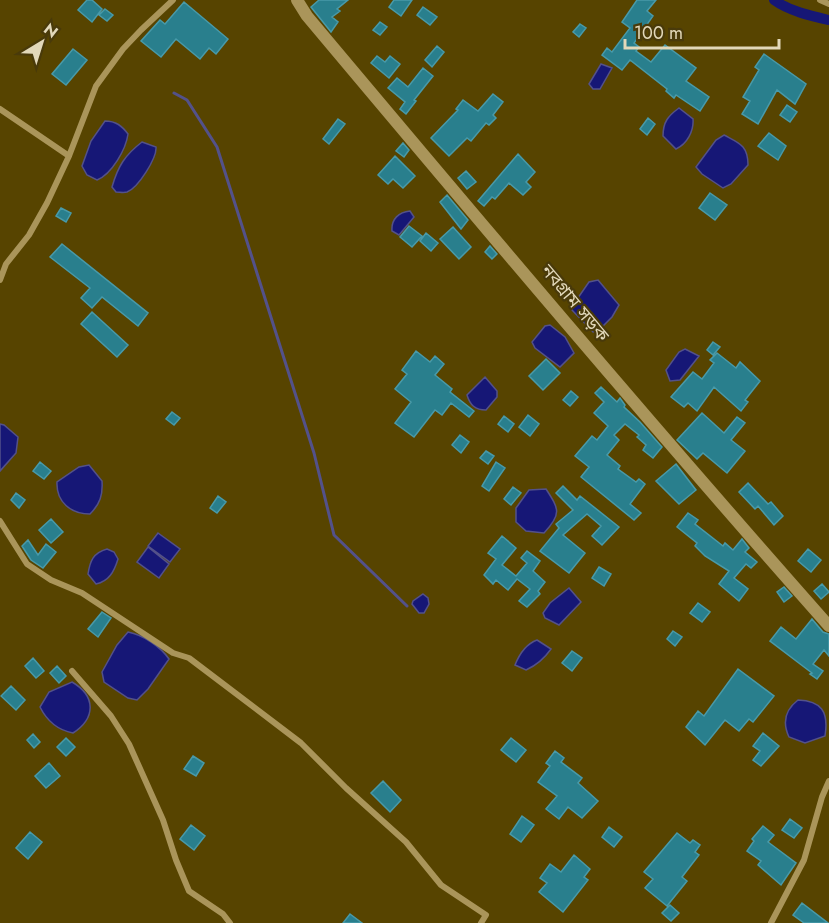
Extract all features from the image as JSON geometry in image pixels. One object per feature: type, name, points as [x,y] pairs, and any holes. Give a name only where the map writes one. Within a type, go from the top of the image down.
[{"type":"main road","name":"নবগ্রাম সড়ক","points":[[297,0],[307,16],[436,169],[829,626]]},
{"type":"street","points":[[0,280],[6,264],[29,235],[47,203],[69,156],[96,86],[135,36],[173,0]]},
{"type":"street","points":[[820,0],[829,4]]},
{"type":"street","points":[[0,109],[69,156]]},
{"type":"street","points":[[0,521],[27,564],[51,580],[82,593],[173,653],[189,658],[301,744],[406,842],[441,885],[486,915],[481,923]]},
{"type":"street","points":[[72,671],[111,716],[129,744],[163,820],[189,891],[223,914],[230,923]]},
{"type":"street","points":[[771,923],[804,860],[822,797],[829,782]]},
{"type":"shaded area","points":[[601,64],[612,68],[600,89],[593,89],[589,84]]},
{"type":"shaded area","points":[[679,108],[693,119],[693,124],[686,140],[676,149],[663,136],[663,131],[667,120]]},
{"type":"shaded area","points":[[105,121],[118,125],[128,134],[117,160],[103,177],[97,180],[87,175],[82,166],[91,141]]},
{"type":"shaded area","points":[[724,135],[744,149],[748,165],[731,184],[723,188],[702,174],[696,167],[716,140]]},
{"type":"shaded area","points":[[142,142],[156,147],[150,165],[131,189],[126,192],[116,192],[112,187],[120,167],[127,156]]},
{"type":"shaded area","points":[[410,211],[414,217],[399,235],[392,231],[396,217]]},
{"type":"shaded area","points":[[598,280],[619,305],[612,317],[598,331],[593,332],[572,310],[589,282]]},
{"type":"shaded area","points":[[550,325],[565,337],[574,353],[560,367],[535,348],[532,342],[545,326]]},
{"type":"shaded area","points":[[685,349],[699,356],[680,380],[670,381],[666,370],[679,352]]},
{"type":"shaded area","points":[[485,377],[497,391],[497,397],[486,410],[474,406],[467,395]]},
{"type":"shaded area","points":[[0,424],[18,437],[16,453],[0,471]]},
{"type":"shaded area","points":[[89,465],[102,481],[101,495],[90,514],[77,512],[66,506],[57,489],[57,482],[79,467]]},
{"type":"shaded area","points":[[546,489],[557,511],[554,521],[544,533],[526,531],[516,522],[516,508],[529,490]]},
{"type":"shaded area","points":[[158,533],[180,549],[170,562],[148,546]]},
{"type":"shaded area","points":[[148,547],[169,564],[159,578],[137,562]]},
{"type":"shaded area","points":[[107,549],[114,552],[118,559],[110,575],[104,581],[96,584],[88,574],[90,565],[95,555]]},
{"type":"shaded area","points":[[569,588],[581,602],[559,625],[545,618],[543,613],[550,603]]},
{"type":"shaded area","points":[[423,594],[428,598],[429,604],[424,613],[419,613],[412,604]]},
{"type":"shaded area","points":[[128,632],[151,642],[169,659],[148,689],[137,700],[128,698],[104,682],[102,672],[117,645]]},
{"type":"shaded area","points":[[537,640],[551,649],[546,656],[526,670],[515,665],[523,650]]},
{"type":"shaded area","points":[[72,682],[86,694],[90,707],[86,721],[73,733],[53,724],[40,707],[49,692]]},
{"type":"shaded area","points":[[798,700],[818,705],[822,709],[826,720],[825,736],[805,743],[789,737],[785,721],[790,708]]},
{"type":"building","points":[[87,0],[92,0],[102,9],[92,22],[78,10]]},
{"type":"building","points":[[319,0],[348,0],[337,9],[340,11],[332,17],[338,22],[331,32],[311,7]]},
{"type":"building","points":[[394,0],[412,0],[401,16],[389,7]]},
{"type":"building","points":[[637,0],[656,0],[647,11],[653,16],[634,43],[639,47],[636,51],[651,62],[665,45],[696,68],[686,81],[709,97],[700,111],[676,95],[674,98],[666,91],[667,89],[630,60],[622,70],[602,55],[607,48],[612,52],[630,28],[622,22]]},
{"type":"building","points":[[184,2],[228,39],[216,54],[209,48],[200,59],[176,39],[161,57],[141,41],[160,20],[165,24]]},
{"type":"building","points":[[423,7],[437,17],[430,25],[417,15]]},
{"type":"building","points":[[105,9],[113,15],[107,21],[99,15]]},
{"type":"building","points":[[380,22],[387,27],[380,35],[373,30]]},
{"type":"building","points":[[580,24],[586,28],[579,37],[573,32]]},
{"type":"building","points":[[437,46],[444,52],[432,67],[425,60]]},
{"type":"building","points":[[73,49],[87,60],[66,85],[52,74]]},
{"type":"building","points":[[764,54],[806,84],[795,104],[777,90],[758,124],[742,114],[750,101],[743,97],[759,70],[755,67]]},
{"type":"building","points":[[377,56],[385,62],[390,56],[400,64],[389,78],[371,63]]},
{"type":"building","points":[[423,68],[433,76],[406,114],[400,109],[405,102],[388,88],[397,78],[408,87]]},
{"type":"building","points":[[493,94],[503,102],[493,115],[496,118],[489,125],[486,123],[471,141],[467,138],[449,156],[431,138],[458,110],[456,109],[463,100],[478,111]]},
{"type":"building","points":[[787,105],[797,112],[790,122],[780,115]]},
{"type":"building","points":[[648,118],[655,124],[647,135],[640,129]]},
{"type":"building","points":[[338,119],[345,124],[329,144],[323,139]]},
{"type":"building","points":[[769,133],[786,146],[778,160],[758,146]]},
{"type":"building","points":[[403,143],[409,150],[404,157],[396,151]]},
{"type":"building","points":[[518,154],[535,172],[526,182],[531,187],[523,195],[509,183],[495,199],[492,197],[484,206],[478,201]]},
{"type":"building","points":[[395,156],[415,176],[403,188],[393,179],[388,184],[378,175]]},
{"type":"building","points":[[466,171],[476,182],[467,189],[458,178]]},
{"type":"building","points":[[710,193],[727,205],[715,220],[699,208]]},
{"type":"building","points":[[447,195],[468,220],[461,229],[440,202]]},
{"type":"building","points":[[61,208],[71,213],[66,222],[56,216]]},
{"type":"building","points":[[409,226],[422,236],[412,247],[400,237]]},
{"type":"building","points":[[453,227],[471,247],[459,259],[440,239]]},
{"type":"building","points":[[426,233],[438,243],[431,251],[420,241]]},
{"type":"building","points":[[62,244],[148,313],[138,326],[102,297],[92,308],[81,298],[90,288],[50,257]]},
{"type":"building","points":[[490,246],[497,254],[492,259],[485,252]]},
{"type":"building","points":[[92,312],[128,345],[117,357],[81,324]]},
{"type":"building","points":[[713,342],[720,347],[713,355],[707,350]]},
{"type":"building","points":[[416,351],[430,362],[435,356],[444,364],[435,375],[452,389],[450,392],[474,411],[469,417],[451,403],[442,415],[435,410],[414,437],[395,423],[411,402],[395,389],[407,374],[402,370]]},
{"type":"building","points":[[717,353],[736,368],[740,362],[760,381],[745,400],[748,402],[741,411],[714,387],[697,411],[688,403],[684,407],[671,397],[693,372],[702,379],[714,363],[710,360]]},
{"type":"building","points":[[546,359],[560,373],[543,390],[529,376]]},
{"type":"building","points":[[601,387],[617,402],[620,398],[624,407],[662,447],[653,458],[643,450],[646,445],[637,437],[639,435],[625,424],[614,435],[619,440],[607,455],[620,466],[618,469],[636,482],[639,479],[645,484],[630,504],[641,513],[634,520],[581,477],[589,467],[575,456],[592,436],[597,440],[608,426],[594,413],[604,402],[595,393]]},
{"type":"building","points":[[571,391],[578,397],[570,406],[563,400]]},
{"type":"building","points":[[172,412],[180,418],[174,425],[166,419]]},
{"type":"building","points":[[702,413],[724,433],[737,417],[745,423],[731,440],[745,451],[727,473],[703,453],[697,459],[677,440]]},
{"type":"building","points":[[528,415],[539,424],[530,436],[519,427]]},
{"type":"building","points":[[504,416],[514,424],[508,432],[498,424]]},
{"type":"building","points":[[460,435],[469,442],[461,453],[452,445]]},
{"type":"building","points":[[486,451],[494,456],[488,464],[480,458]]},
{"type":"building","points":[[40,462],[51,471],[44,479],[33,471]]},
{"type":"building","points":[[496,462],[505,468],[489,491],[482,486]]},
{"type":"building","points":[[676,464],[696,490],[679,504],[656,481]]},
{"type":"building","points":[[748,483],[768,504],[771,502],[783,516],[774,525],[758,506],[755,509],[739,492]]},
{"type":"building","points":[[563,486],[577,500],[580,496],[619,527],[602,545],[592,536],[601,526],[587,514],[563,535],[585,553],[569,573],[540,551],[559,528],[556,524],[573,510],[556,493]]},
{"type":"building","points":[[513,487],[521,493],[511,505],[504,499]]},
{"type":"building","points":[[16,493],[25,500],[19,508],[11,500]]},
{"type":"building","points":[[218,496],[226,502],[217,513],[210,508]]},
{"type":"building","points":[[688,513],[698,520],[695,524],[723,546],[725,543],[733,550],[742,539],[749,548],[745,552],[757,562],[751,568],[746,564],[734,578],[748,589],[739,601],[719,584],[729,571],[705,556],[695,546],[697,543],[677,527]]},
{"type":"building","points":[[51,519],[63,532],[51,543],[39,530]]},
{"type":"building","points":[[502,536],[516,548],[502,565],[516,576],[527,563],[521,558],[527,551],[540,561],[533,571],[545,582],[538,591],[540,594],[527,607],[519,601],[530,589],[517,579],[508,590],[496,580],[493,584],[484,575],[496,559],[488,553]]},
{"type":"building","points":[[28,540],[38,555],[46,544],[56,552],[43,568],[31,560],[22,546]]},
{"type":"building","points":[[808,549],[821,560],[811,572],[798,561]]},
{"type":"building","points":[[599,567],[611,574],[604,586],[592,578]]},
{"type":"building","points":[[822,584],[829,592],[821,599],[814,591]]},
{"type":"building","points":[[784,587],[792,596],[784,602],[777,592]]},
{"type":"building","points":[[698,603],[710,612],[702,622],[690,613]]},
{"type":"building","points":[[102,612],[111,618],[98,637],[88,629]]},
{"type":"building","points":[[812,619],[823,632],[829,634],[829,656],[824,650],[813,664],[823,671],[817,679],[770,641],[781,627],[796,639]]},
{"type":"building","points":[[673,631],[682,637],[675,646],[667,639]]},
{"type":"building","points":[[572,651],[582,658],[572,671],[562,663]]},
{"type":"building","points":[[33,658],[44,671],[36,678],[25,666]]},
{"type":"building","points":[[57,666],[66,676],[59,683],[50,673]]},
{"type":"building","points":[[738,669],[774,696],[753,722],[749,719],[739,731],[725,720],[705,745],[686,727],[698,711],[704,716]]},
{"type":"building","points":[[11,686],[25,700],[16,710],[1,696]]},
{"type":"building","points":[[763,733],[779,746],[761,766],[753,760],[760,751],[753,746]]},
{"type":"building","points":[[33,734],[40,742],[34,748],[27,740]]},
{"type":"building","points":[[66,738],[75,747],[66,756],[57,747]]},
{"type":"building","points":[[511,738],[526,750],[516,762],[501,750]]},
{"type":"building","points":[[555,751],[564,758],[561,762],[582,778],[578,783],[598,801],[582,818],[568,807],[559,819],[546,809],[557,796],[538,782],[550,766],[546,763]]},
{"type":"building","points":[[193,756],[204,763],[196,776],[184,769]]},
{"type":"building","points":[[49,763],[60,776],[46,788],[35,776]]},
{"type":"building","points":[[383,781],[401,800],[390,812],[371,793]]},
{"type":"building","points":[[522,816],[534,825],[521,842],[510,834]]},
{"type":"building","points":[[790,819],[802,828],[794,838],[782,830]]},
{"type":"building","points":[[191,825],[205,836],[194,850],[180,839]]},
{"type":"building","points":[[763,826],[774,835],[768,842],[796,863],[781,885],[758,865],[761,861],[747,851],[754,841],[752,839]]},
{"type":"building","points":[[609,827],[622,837],[614,847],[602,837]]},
{"type":"building","points":[[30,832],[42,842],[28,859],[16,848]]},
{"type":"building","points":[[677,833],[690,843],[693,840],[700,845],[695,852],[699,855],[682,877],[687,881],[667,906],[645,888],[653,879],[644,872]]},
{"type":"building","points":[[574,855],[590,869],[584,877],[588,880],[563,912],[539,892],[547,883],[540,878],[550,864],[561,872]]},
{"type":"building","points":[[802,903],[828,923],[804,923],[793,915]]},
{"type":"building","points":[[670,905],[679,913],[671,921],[662,913]]},
{"type":"building","points":[[350,914],[362,923],[343,923]]},
{"type":"waterway","points":[[774,0],[793,10],[829,20]]},
{"type":"waterway","points":[[174,93],[187,100],[217,147],[314,453],[334,535],[407,606]]}]
